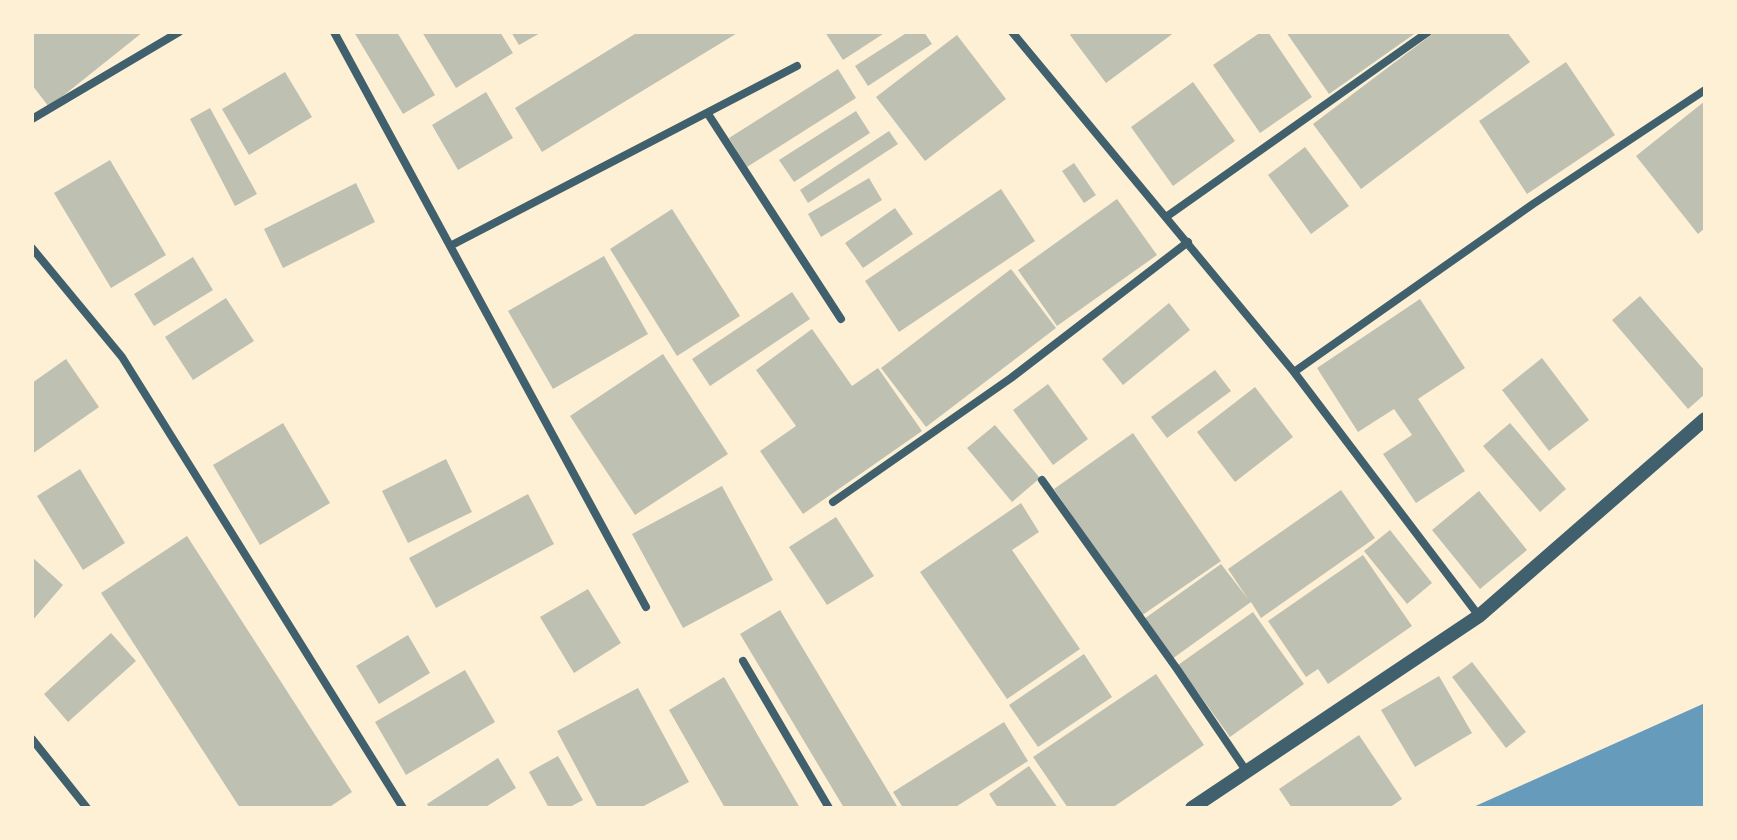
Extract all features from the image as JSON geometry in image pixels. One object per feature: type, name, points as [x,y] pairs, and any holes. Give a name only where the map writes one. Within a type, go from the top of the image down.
[{"type":"street","points":[[32,119],[179,32]]},
{"type":"street","points":[[334,32],[646,607]]},
{"type":"street","points":[[1012,32],[1294,372],[1479,616]]},
{"type":"street","points":[[1166,217],[1428,32]]},
{"type":"street","points":[[450,246],[797,66]]},
{"type":"street","points":[[1294,372],[1533,204],[1705,90]]},
{"type":"street","points":[[708,114],[841,319]]},
{"type":"street","points":[[833,502],[1011,378],[1188,242]]},
{"type":"street","points":[[33,253],[122,357],[403,808]]},
{"type":"street","points":[[1192,808],[1479,616],[1705,419]]},
{"type":"street","points":[[1042,480],[1247,772]]},
{"type":"street","points":[[743,661],[829,808]]},
{"type":"street","points":[[32,739],[87,808]]},
{"type":"water","points":[[1705,703],[1705,808],[1471,808]]},
{"type":"building","points":[[32,32],[143,32],[49,107],[32,85]]},
{"type":"building","points":[[354,32],[397,32],[435,95],[403,114]]},
{"type":"building","points":[[422,32],[500,32],[513,53],[456,88]]},
{"type":"building","points":[[511,32],[542,32],[519,45]]},
{"type":"building","points":[[638,32],[739,32],[542,152],[515,108]]},
{"type":"building","points":[[825,32],[886,32],[843,60]]},
{"type":"building","points":[[908,32],[924,32],[932,44],[868,86],[855,66]]},
{"type":"building","points":[[1073,32],[1175,32],[1106,83],[1070,35]]},
{"type":"building","points":[[1261,32],[1268,32],[1312,97],[1260,133],[1213,65]]},
{"type":"building","points":[[1286,32],[1417,32],[1329,94]]},
{"type":"building","points":[[1435,32],[1507,32],[1530,62],[1361,189],[1313,124]]},
{"type":"building","points":[[957,35],[1006,99],[925,161],[876,97]]},
{"type":"building","points":[[1566,62],[1615,135],[1527,194],[1479,121]]},
{"type":"building","points":[[838,69],[856,98],[747,167],[729,138]]},
{"type":"building","points":[[285,72],[312,117],[249,155],[222,109]]},
{"type":"building","points":[[1193,82],[1235,141],[1173,186],[1131,127]]},
{"type":"building","points":[[486,92],[513,138],[458,170],[432,125]]},
{"type":"building","points":[[1705,101],[1705,228],[1698,234],[1636,156]]},
{"type":"building","points":[[210,108],[257,194],[235,206],[190,119]]},
{"type":"building","points":[[856,111],[870,133],[794,182],[779,160]]},
{"type":"building","points":[[889,131],[898,144],[808,203],[800,190]]},
{"type":"building","points":[[1305,147],[1349,206],[1311,234],[1268,175]]},
{"type":"building","points":[[110,160],[166,255],[111,288],[54,193]]},
{"type":"building","points":[[1074,163],[1096,195],[1084,203],[1062,171]]},
{"type":"building","points":[[869,178],[882,200],[821,237],[808,214]]},
{"type":"building","points":[[356,183],[375,222],[283,268],[264,229]]},
{"type":"building","points":[[1001,189],[1035,241],[899,332],[865,281]]},
{"type":"building","points":[[1117,199],[1157,255],[1057,326],[1018,270]]},
{"type":"building","points":[[895,208],[913,234],[863,268],[845,243]]},
{"type":"building","points":[[672,209],[740,316],[677,356],[610,249]]},
{"type":"building","points":[[604,256],[648,334],[553,389],[508,311]]},
{"type":"building","points":[[193,257],[213,290],[154,326],[134,294]]},
{"type":"building","points":[[1011,269],[1056,328],[926,427],[881,368]]},
{"type":"building","points":[[792,292],[810,319],[710,386],[692,359]]},
{"type":"building","points":[[1640,296],[1705,371],[1705,394],[1688,409],[1612,320]]},
{"type":"building","points":[[226,298],[254,341],[193,380],[165,337]]},
{"type":"building","points":[[1420,299],[1465,368],[1418,399],[1465,471],[1416,503],[1383,454],[1412,435],[1394,409],[1358,432],[1317,368]]},
{"type":"building","points":[[1169,303],[1190,330],[1123,385],[1102,359]]},
{"type":"building","points":[[812,329],[852,386],[878,368],[922,431],[803,514],[760,451],[796,426],[756,370]]},
{"type":"building","points":[[663,354],[728,454],[635,515],[570,416]]},
{"type":"building","points":[[1542,358],[1589,420],[1549,451],[1502,390]]},
{"type":"building","points":[[66,359],[99,407],[32,454],[32,383]]},
{"type":"building","points":[[1215,370],[1231,391],[1167,438],[1151,417]]},
{"type":"building","points":[[1048,384],[1088,439],[1053,465],[1013,410]]},
{"type":"building","points":[[1255,387],[1293,437],[1235,482],[1197,432]]},
{"type":"building","points":[[283,423],[330,503],[260,545],[213,465]]},
{"type":"building","points":[[1510,423],[1566,489],[1540,512],[1483,446]]},
{"type":"building","points":[[995,425],[1040,478],[1012,502],[967,448]]},
{"type":"building","points":[[1133,433],[1221,561],[1141,616],[1054,489]]},
{"type":"building","points":[[446,459],[472,512],[408,543],[382,491]]},
{"type":"building","points":[[80,469],[125,543],[83,570],[37,496]]},
{"type":"building","points":[[722,486],[773,580],[683,628],[632,534]]},
{"type":"building","points":[[1341,490],[1375,538],[1261,618],[1251,602],[1172,659],[1144,619],[1221,564],[1248,599],[1228,569]]},
{"type":"building","points":[[1479,491],[1527,550],[1480,589],[1432,530]]},
{"type":"building","points":[[528,494],[554,544],[436,608],[409,558]]},
{"type":"building","points":[[1021,503],[1039,532],[1012,550],[1080,649],[1007,699],[920,572]]},
{"type":"building","points":[[836,517],[874,576],[827,605],[789,547]]},
{"type":"building","points":[[1390,530],[1432,583],[1407,604],[1364,551]]},
{"type":"building","points":[[187,536],[352,792],[328,808],[240,808],[101,593]]},
{"type":"building","points":[[1363,555],[1412,626],[1328,684],[1318,669],[1306,677],[1268,621]]},
{"type":"building","points":[[32,557],[63,585],[32,621]]},
{"type":"building","points":[[588,589],[621,643],[574,673],[540,617]]},
{"type":"building","points":[[780,610],[897,806],[894,808],[844,808],[740,634]]},
{"type":"building","points":[[1253,612],[1304,684],[1230,737],[1178,665]]},
{"type":"building","points":[[111,633],[136,661],[68,722],[44,694]]},
{"type":"building","points":[[408,635],[430,673],[379,704],[356,666]]},
{"type":"building","points":[[1084,654],[1112,697],[1038,747],[1009,705]]},
{"type":"building","points":[[1472,662],[1526,732],[1506,748],[1452,677]]},
{"type":"building","points":[[465,670],[495,722],[406,775],[375,722]]},
{"type":"building","points":[[1156,674],[1204,745],[1112,808],[1068,808],[1033,757]]},
{"type":"building","points":[[1439,676],[1472,733],[1415,767],[1381,710]]},
{"type":"building","points":[[724,677],[800,808],[725,808],[669,710]]},
{"type":"building","points":[[638,688],[689,782],[640,808],[598,808],[557,731]]},
{"type":"building","points":[[1004,722],[1028,761],[954,808],[903,808],[893,792]]},
{"type":"building","points":[[1359,735],[1402,799],[1389,808],[1292,808],[1279,789]]},
{"type":"building","points":[[558,756],[583,800],[568,808],[549,808],[529,772]]},
{"type":"building","points":[[498,758],[516,788],[484,808],[429,808],[427,804]]},
{"type":"building","points":[[1029,766],[1058,808],[998,808],[989,794]]}]
